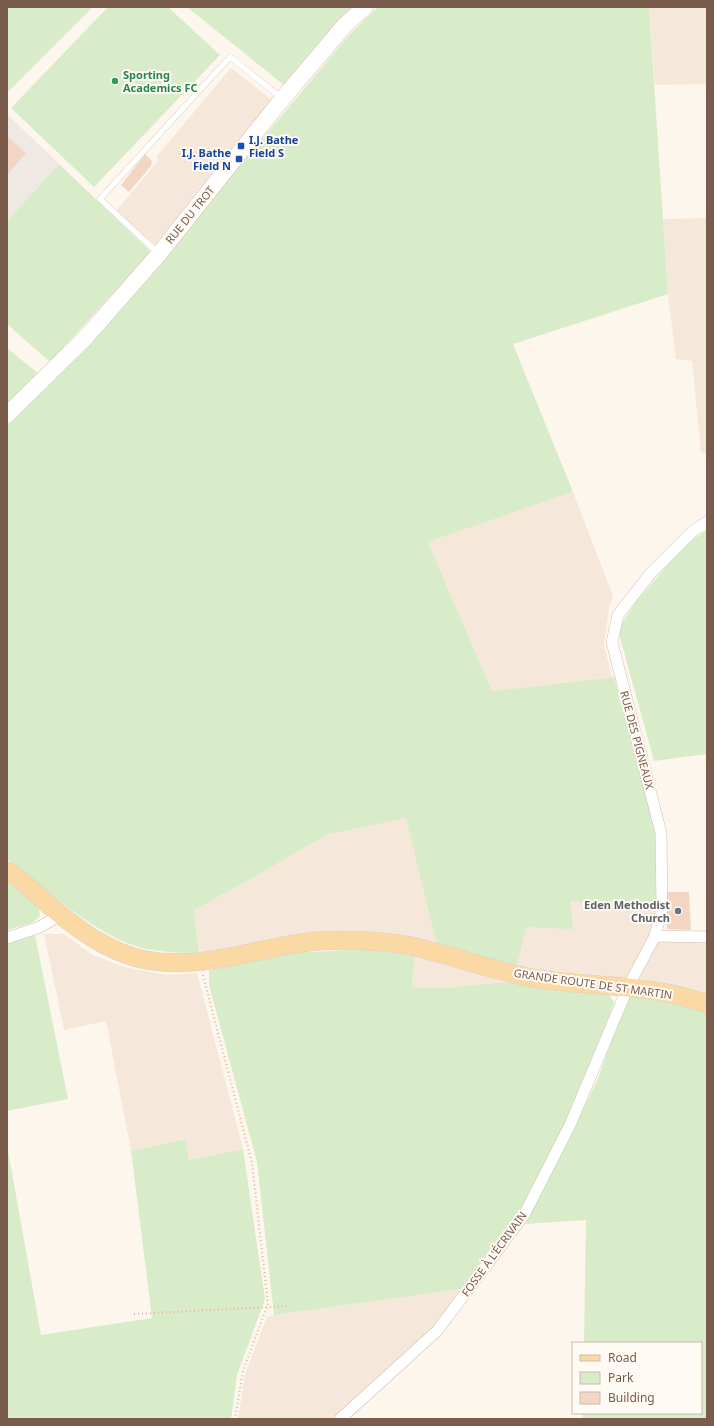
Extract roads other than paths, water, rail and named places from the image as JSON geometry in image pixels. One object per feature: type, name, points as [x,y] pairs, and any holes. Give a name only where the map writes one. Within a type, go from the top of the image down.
[{"type":"main road","name":"RUE DU TROT","points":[[7,415],[87,336],[159,254],[283,98],[345,25],[365,7]]},
{"type":"main road","name":"GRANDE ROUTE DE ST MARTIN","points":[[7,871],[60,915],[107,947],[144,960],[171,963],[199,963],[318,941],[360,941],[406,945],[513,974],[540,979],[628,988],[692,998],[707,1004]]},
{"type":"street","name":"RUE DES PIGNEAUX","points":[[628,988],[655,936],[662,909],[661,832],[612,642],[618,615],[650,574],[693,531],[707,522]]},
{"type":"street","points":[[7,938],[40,927],[60,915]]},
{"type":"street","points":[[655,936],[707,937]]},
{"type":"street","name":"FOSSE À L'ÉCRIVAIN","points":[[340,1419],[437,1331],[524,1215],[570,1125],[628,988]]},
{"type":"lane","points":[[159,254],[100,199],[230,57],[283,98]]},
{"type":"place","name":"Sporting Academics FC","points":[[115,81]]},
{"type":"place","name":"I.J. Bathe Field S","points":[[241,146]]},
{"type":"place","name":"I.J. Bathe Field N","points":[[239,159]]},
{"type":"place","name":"Eden Methodist Church","points":[[678,911]]}]
